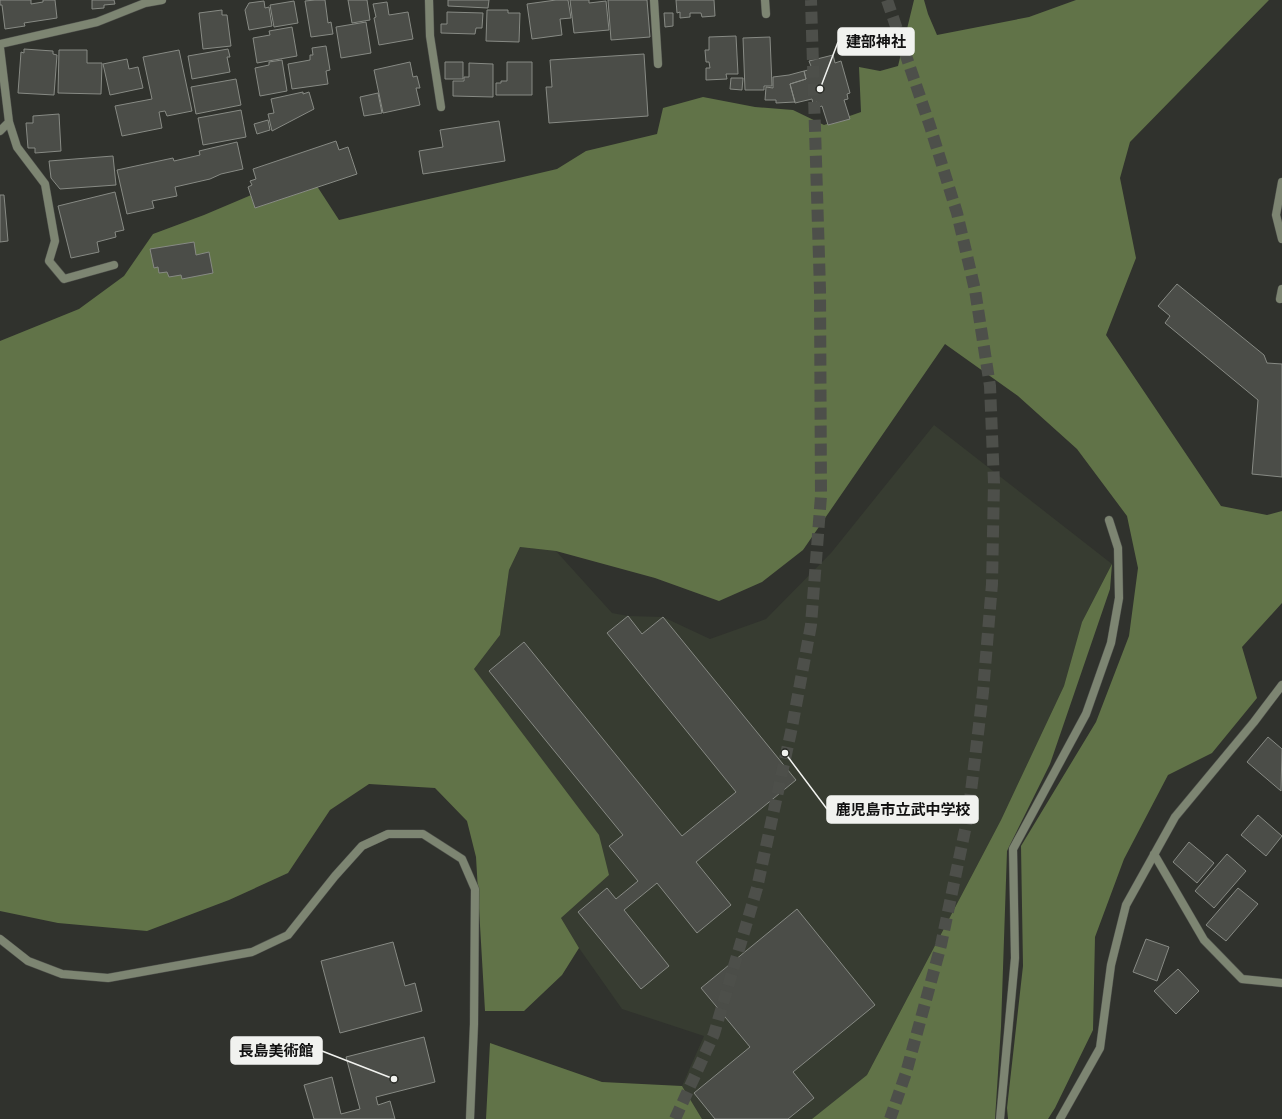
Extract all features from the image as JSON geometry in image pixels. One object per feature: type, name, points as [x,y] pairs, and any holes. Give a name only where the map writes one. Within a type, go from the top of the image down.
[{"type":"street","points":[[0,44],[97,22],[145,3],[162,0]]},
{"type":"street","points":[[429,0],[430,36],[442,107]]},
{"type":"street","points":[[654,0],[658,64]]},
{"type":"street","points":[[765,0],[766,14]]},
{"type":"street","points":[[0,48],[9,122],[17,147],[45,184],[55,241],[49,261],[64,279],[114,265]]},
{"type":"street","points":[[0,131],[9,122]]},
{"type":"street","points":[[1282,182],[1276,215],[1282,239]]},
{"type":"street","points":[[1280,299],[1282,289]]},
{"type":"street","points":[[1000,1119],[1015,958],[1014,849],[1086,714],[1111,643],[1119,598],[1118,548],[1109,520]]},
{"type":"street","points":[[1060,1119],[1100,1048],[1111,965],[1126,905],[1175,817],[1254,722],[1282,685]]},
{"type":"street","points":[[0,939],[28,961],[62,974],[108,978],[252,952],[288,935],[335,876],[362,846],[388,834],[423,834],[462,859],[475,889],[474,1024],[470,1119]]},
{"type":"street","points":[[1154,854],[1204,940],[1242,979],[1282,983]]},
{"type":"shaded area","points":[[934,425],[1112,564],[1082,622],[1064,686],[1001,820],[867,1075],[812,1119],[702,1119],[682,1086],[704,1036],[622,1009],[579,948],[561,918],[609,875],[474,669],[500,635],[509,570],[520,547],[556,551],[612,613],[628,616],[663,617],[710,639],[766,619],[831,553]]},
{"type":"green space","points":[[914,0],[924,0],[937,35],[1029,17],[1076,0],[1269,0],[1130,142],[1120,178],[1136,258],[1106,335],[1221,506],[1267,515],[1282,511],[1282,603],[1242,647],[1257,698],[1212,753],[1168,775],[1124,859],[1095,937],[1093,1030],[1055,1108],[1048,1119],[1008,1119],[1007,1108],[1023,966],[1021,846],[1096,722],[1129,636],[1138,568],[1127,516],[1077,449],[1018,396],[945,344],[803,550],[762,582],[719,601],[655,578],[556,551],[520,547],[509,570],[500,635],[474,669],[599,835],[609,875],[561,918],[579,948],[562,975],[524,1011],[485,1011],[476,857],[467,821],[435,788],[369,784],[330,810],[288,873],[229,900],[147,931],[58,923],[0,911],[0,341],[79,309],[124,276],[153,234],[204,215],[284,181],[313,180],[339,220],[557,169],[586,151],[657,134],[663,108],[703,97],[755,107],[793,110],[824,125],[861,112],[859,67],[880,71],[898,66]]},
{"type":"green space","points":[[1112,564],[1110,589],[1050,764],[1007,851],[1001,1027],[995,1119],[812,1119],[867,1075],[1001,820],[1064,686],[1082,622]]},
{"type":"green space","points":[[490,1043],[602,1082],[682,1086],[702,1119],[486,1119]]},
{"type":"building","points":[[0,0],[31,0],[31,4],[43,2],[43,0],[55,0],[57,18],[24,23],[25,26],[5,29]]},
{"type":"building","points":[[92,0],[114,0],[115,4],[104,5],[104,8],[92,9]]},
{"type":"building","points":[[325,0],[328,23],[331,22],[333,34],[311,37],[305,1]]},
{"type":"building","points":[[348,0],[367,0],[370,20],[352,23]]},
{"type":"building","points":[[448,0],[489,0],[488,8],[448,6]]},
{"type":"building","points":[[568,0],[571,18],[560,19],[562,35],[532,39],[527,4]]},
{"type":"building","points":[[570,0],[589,0],[589,3],[606,1],[609,30],[574,33]]},
{"type":"building","points":[[608,0],[647,0],[650,37],[611,40]]},
{"type":"building","points":[[676,0],[714,0],[715,16],[702,17],[701,13],[690,13],[690,17],[680,18],[680,12],[677,13]]},
{"type":"building","points":[[264,1],[265,8],[269,7],[272,26],[249,30],[245,10],[249,3]]},
{"type":"building","points":[[294,1],[298,23],[274,27],[270,5]]},
{"type":"building","points":[[387,2],[389,15],[408,12],[413,39],[379,45],[373,4]]},
{"type":"building","points":[[222,10],[222,15],[227,15],[231,46],[203,49],[199,13]]},
{"type":"building","points":[[487,10],[508,10],[508,13],[520,13],[519,42],[486,41]]},
{"type":"building","points":[[447,12],[483,13],[482,28],[476,28],[475,34],[441,33],[441,24],[447,24]]},
{"type":"building","points":[[664,13],[673,13],[673,26],[665,27]]},
{"type":"building","points":[[366,22],[371,53],[341,58],[336,27]]},
{"type":"building","points":[[292,27],[297,56],[257,63],[253,38],[270,35],[269,31]]},
{"type":"building","points":[[736,36],[738,74],[726,74],[727,79],[706,80],[706,68],[710,68],[709,62],[706,62],[705,50],[709,50],[709,37]]},
{"type":"building","points":[[770,37],[772,86],[764,86],[764,90],[745,90],[743,38]]},
{"type":"building","points":[[326,46],[330,70],[326,71],[328,84],[292,89],[288,64],[310,60],[310,55],[313,55],[312,48]]},
{"type":"building","points":[[24,49],[53,51],[53,54],[57,55],[54,95],[18,93],[21,52],[24,53]]},
{"type":"building","points":[[228,49],[230,57],[227,57],[230,72],[192,79],[188,56]]},
{"type":"building","points":[[59,50],[87,50],[87,63],[102,63],[101,94],[58,93]]},
{"type":"building","points":[[179,50],[192,111],[167,116],[165,111],[159,112],[162,128],[122,136],[115,106],[152,99],[143,57]]},
{"type":"building","points":[[644,54],[648,116],[549,123],[546,87],[552,87],[550,60]]},
{"type":"building","points":[[833,55],[835,63],[841,61],[850,93],[847,94],[848,99],[844,100],[850,119],[828,125],[822,106],[819,107],[817,102],[813,104],[812,99],[795,103],[790,84],[806,79],[804,71],[812,69],[809,61]]},
{"type":"building","points":[[127,59],[129,69],[138,67],[143,88],[110,95],[103,64]]},
{"type":"building","points":[[282,60],[287,91],[260,96],[255,68],[269,65],[269,62]]},
{"type":"building","points":[[410,62],[413,77],[417,76],[420,88],[416,88],[420,105],[383,113],[374,70]]},
{"type":"building","points":[[445,62],[463,62],[463,79],[445,79]]},
{"type":"building","points":[[507,62],[532,62],[532,95],[496,95],[496,83],[507,81]]},
{"type":"building","points":[[469,63],[493,64],[493,97],[453,96],[453,81],[464,81],[464,77],[469,77]]},
{"type":"building","points":[[804,71],[806,79],[790,84],[795,102],[776,103],[776,100],[765,100],[766,87],[773,88],[773,77]]},
{"type":"building","points":[[731,78],[743,78],[742,90],[730,89]]},
{"type":"building","points":[[236,79],[241,105],[196,114],[191,87]]},
{"type":"building","points":[[303,92],[303,94],[309,92],[314,109],[272,131],[268,114],[274,113],[271,99]]},
{"type":"building","points":[[378,93],[382,113],[364,116],[360,97]]},
{"type":"building","points":[[241,110],[246,137],[203,145],[198,118]]},
{"type":"building","points":[[59,114],[61,151],[35,153],[35,148],[28,148],[26,123],[33,123],[33,116]]},
{"type":"building","points":[[268,120],[270,130],[257,134],[254,124]]},
{"type":"building","points":[[499,121],[505,161],[423,174],[419,151],[443,147],[440,130]]},
{"type":"building","points":[[336,141],[339,150],[348,147],[357,174],[255,208],[248,187],[252,185],[250,181],[256,179],[253,169]]},
{"type":"building","points":[[237,142],[243,169],[221,174],[210,179],[175,187],[177,196],[152,201],[154,208],[127,214],[117,170],[173,158],[174,161],[200,155],[199,151]]},
{"type":"building","points":[[113,156],[116,185],[60,189],[51,178],[49,161]]},
{"type":"building","points":[[115,192],[124,230],[115,232],[116,237],[97,242],[99,252],[71,258],[58,206]]},
{"type":"building","points":[[0,195],[4,195],[8,241],[0,242]]},
{"type":"building","points":[[194,242],[196,255],[209,252],[213,273],[182,279],[181,275],[169,277],[167,272],[159,273],[158,267],[154,268],[150,249]]},
{"type":"building","points":[[1177,284],[1264,355],[1267,363],[1282,364],[1282,477],[1252,474],[1258,400],[1165,323],[1170,316],[1158,306]]},
{"type":"building","points":[[628,616],[642,634],[663,617],[796,780],[696,862],[731,905],[697,933],[657,883],[624,910],[669,966],[641,989],[578,912],[607,888],[616,899],[638,881],[609,846],[623,835],[489,671],[524,642],[682,836],[736,792],[607,633]]},
{"type":"building","points":[[1268,737],[1282,749],[1281,791],[1247,762]]},
{"type":"building","points":[[1258,815],[1282,836],[1266,856],[1241,835]]},
{"type":"building","points":[[1189,842],[1214,863],[1197,883],[1173,862]]},
{"type":"building","points":[[1227,854],[1246,871],[1214,908],[1195,891]]},
{"type":"building","points":[[1238,888],[1258,904],[1226,941],[1206,925]]},
{"type":"building","points":[[797,909],[875,1005],[793,1072],[814,1098],[788,1119],[715,1119],[694,1093],[750,1047],[701,988]]},
{"type":"building","points":[[1146,939],[1169,947],[1157,981],[1133,972]]},
{"type":"building","points":[[393,942],[405,986],[415,983],[422,1011],[340,1033],[321,961]]},
{"type":"building","points":[[1178,969],[1199,991],[1176,1014],[1154,991]]},
{"type":"building","points":[[424,1037],[435,1082],[376,1097],[378,1105],[390,1101],[395,1119],[314,1119],[304,1085],[332,1077],[341,1114],[360,1109],[346,1057]]},
{"type":"tunnel","points":[[675,1119],[714,1034],[757,888],[792,727],[811,625],[821,496],[820,290],[811,0]]},
{"type":"tunnel","points":[[887,0],[930,126],[957,213],[975,290],[990,386],[994,483],[992,584],[983,692],[968,816],[941,945],[906,1073],[890,1119]]},
{"type":"place","name":"建部神社","points":[[820,89]]},
{"type":"place","name":"鹿児島市立武中学校","points":[[785,753]]},
{"type":"place","name":"長島美術館","points":[[394,1079]]}]
